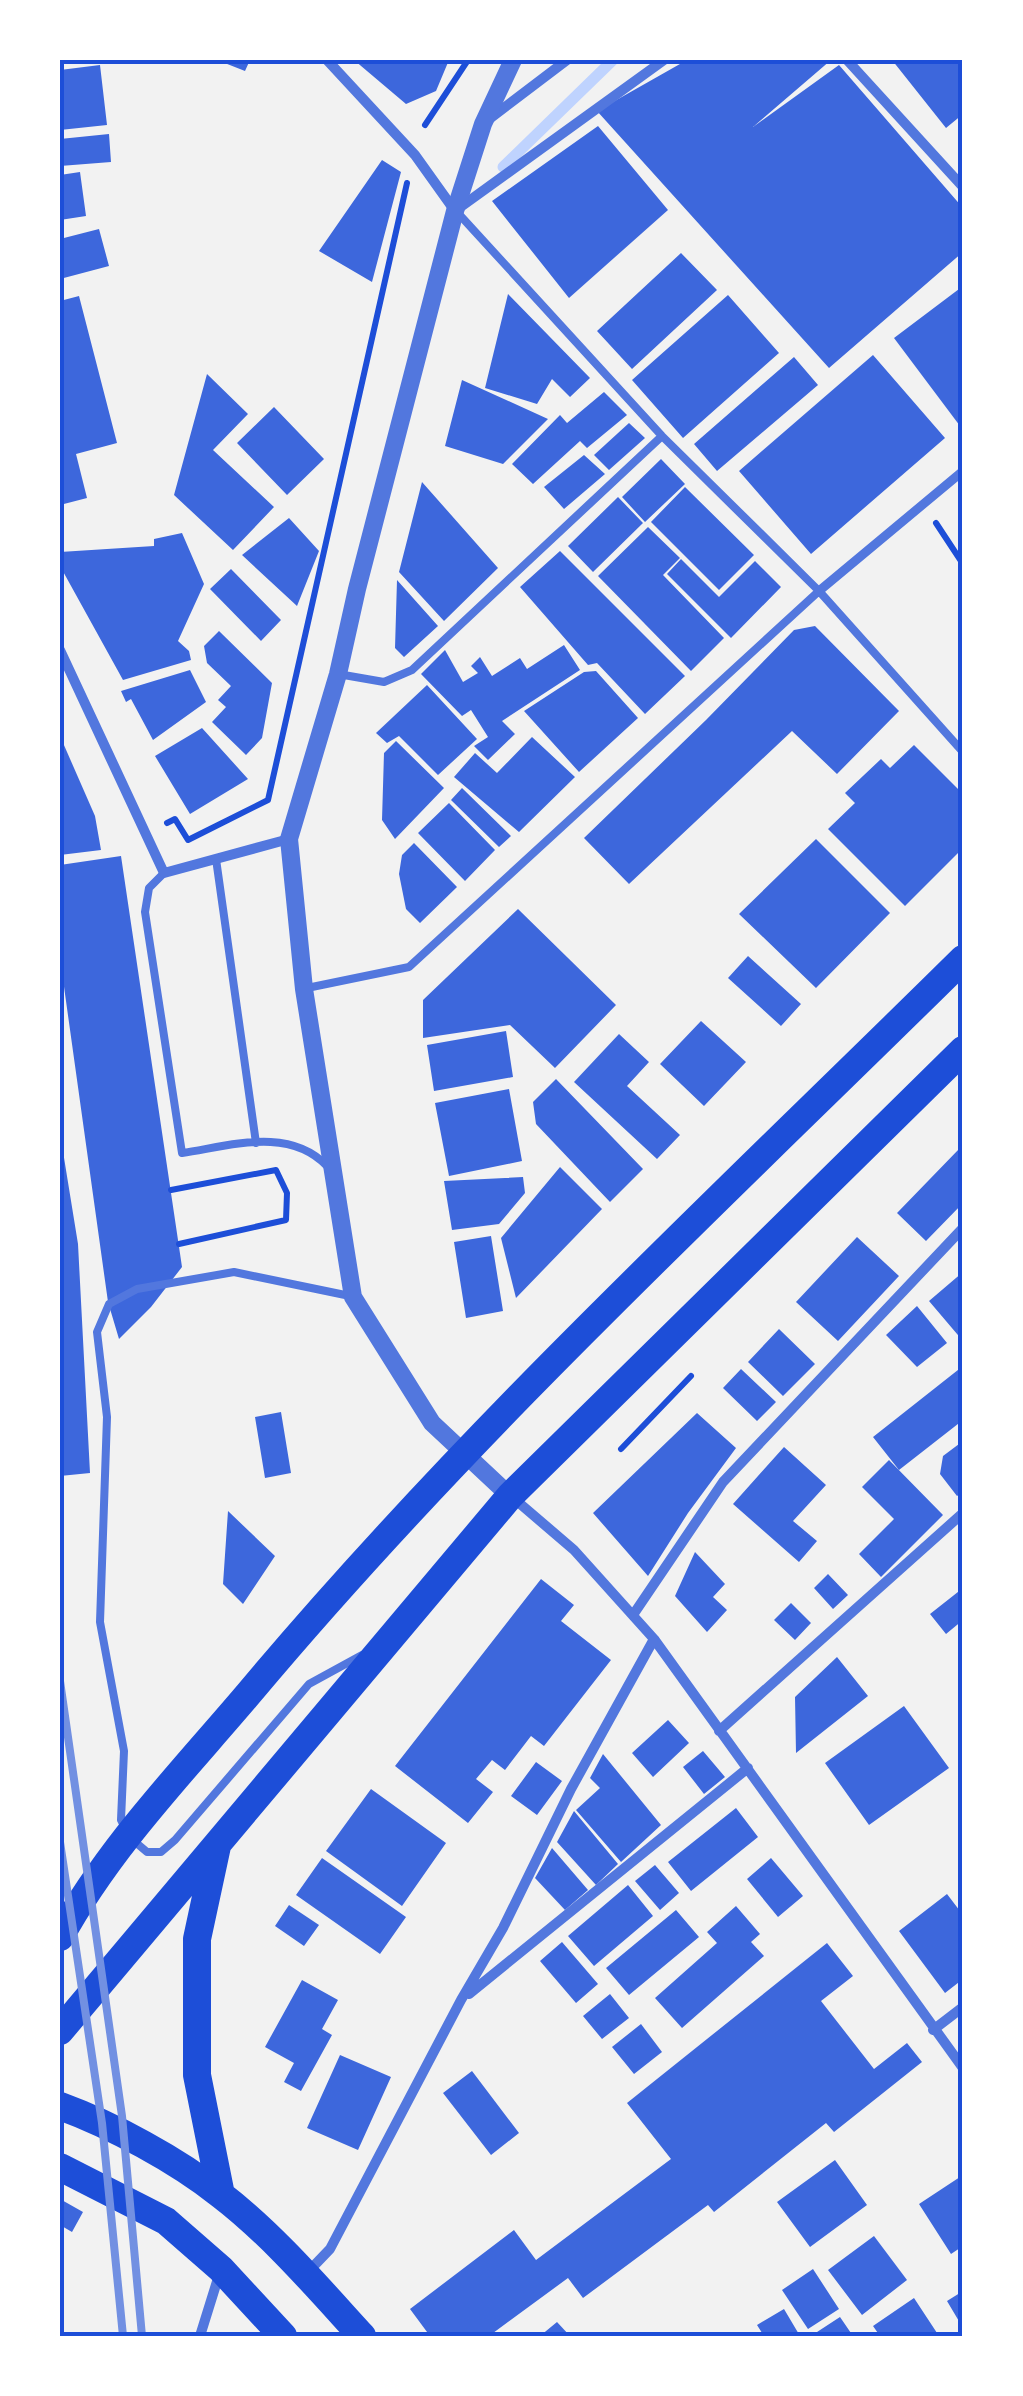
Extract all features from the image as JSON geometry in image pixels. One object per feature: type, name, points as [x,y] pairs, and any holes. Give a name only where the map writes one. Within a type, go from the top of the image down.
[{"type":"highway","points":[[60,1934],[129,1836],[291,1643],[462,1454],[963,959]]},
{"type":"highway","points":[[60,2031],[510,1496],[963,1050]]},
{"type":"highway","points":[[218,1840],[198,1939],[197,2075],[222,2194]]},
{"type":"highway","points":[[60,2106],[145,2147],[222,2194],[362,2336]]},
{"type":"highway","points":[[60,2166],[166,2221],[221,2269],[283,2336]]},
{"type":"street","points":[[327,60],[415,155],[455,210]]},
{"type":"street","points":[[513,60],[483,124],[455,210],[338,674],[289,839],[304,989],[354,1297],[432,1423],[462,1454],[574,1550],[654,1639],[963,2068]]},
{"type":"street","points":[[483,124],[567,60]]},
{"type":"street","points":[[455,210],[664,60]]},
{"type":"street","points":[[847,60],[963,187]]},
{"type":"street","points":[[819,590],[963,471]]},
{"type":"street","points":[[60,650],[164,873],[289,839]]},
{"type":"street","points":[[633,1616],[723,1482],[963,1228]]},
{"type":"street","points":[[718,1731],[963,1513]]},
{"type":"street","points":[[305,2274],[330,2249],[654,1639]]},
{"type":"street","points":[[461,2000],[748,1768]]},
{"type":"street","points":[[933,2030],[963,2008]]},
{"type":"street","points":[[200,2336],[221,2269]]},
{"type":"lane","points":[[455,210],[662,436],[819,590],[963,752]]},
{"type":"lane","points":[[338,674],[384,682],[412,670],[662,436]]},
{"type":"lane","points":[[304,989],[409,967],[819,590]]},
{"type":"lane","points":[[216,858],[256,1143]]},
{"type":"lane","points":[[164,873],[149,888],[145,912],[182,1153],[271,1141],[315,1153],[334,1172]]},
{"type":"lane","points":[[354,1297],[234,1272],[137,1290],[109,1304],[96,1332],[107,1418],[100,1622],[124,1750],[121,1820],[129,1836],[146,1852],[160,1852],[175,1840],[309,1684],[384,1643]]},
{"type":"path","points":[[425,125],[468,60]]},
{"type":"path","points":[[167,823],[175,819],[188,840],[268,800],[407,182]]},
{"type":"path","points":[[923,504],[963,564]]},
{"type":"path","points":[[171,1190],[276,1170],[287,1193],[286,1220],[179,1244]]},
{"type":"path","points":[[621,1449],[688,1380]]},
{"type":"building","points":[[217,60],[250,60],[245,71]]},
{"type":"building","points":[[354,60],[449,60],[436,91],[406,104]]},
{"type":"building","points":[[687,60],[831,60],[753,127],[839,65],[963,208],[963,252],[829,368],[597,111]]},
{"type":"building","points":[[892,60],[963,60],[963,114],[946,128]]},
{"type":"building","points":[[100,65],[107,125],[60,130],[60,70]]},
{"type":"building","points":[[598,126],[668,210],[569,298],[492,201]]},
{"type":"building","points":[[109,134],[111,162],[60,166],[60,139]]},
{"type":"building","points":[[382,160],[401,172],[372,282],[319,251]]},
{"type":"building","points":[[80,172],[86,216],[60,220],[60,175]]},
{"type":"building","points":[[99,229],[109,266],[60,279],[60,239]]},
{"type":"building","points":[[681,253],[717,290],[632,369],[597,331]]},
{"type":"building","points":[[963,286],[963,430],[894,338]]},
{"type":"building","points":[[508,294],[590,378],[570,397],[552,379],[537,404],[485,388]]},
{"type":"building","points":[[728,295],[779,353],[683,438],[632,380]]},
{"type":"building","points":[[79,296],[117,443],[76,454],[87,498],[60,505],[60,301]]},
{"type":"building","points":[[873,355],[945,438],[811,554],[739,471]]},
{"type":"building","points":[[794,357],[818,385],[717,471],[694,444]]},
{"type":"building","points":[[207,374],[248,414],[213,450],[274,507],[233,550],[174,495]]},
{"type":"building","points":[[462,380],[548,419],[503,464],[445,446]]},
{"type":"building","points":[[604,392],[627,415],[587,448],[580,441],[533,484],[512,464],[560,415],[567,423]]},
{"type":"building","points":[[274,407],[324,459],[287,495],[237,443]]},
{"type":"building","points":[[629,423],[645,438],[609,470],[594,455]]},
{"type":"building","points":[[584,455],[605,474],[564,509],[544,487]]},
{"type":"building","points":[[661,459],[685,484],[645,522],[622,497]]},
{"type":"building","points":[[422,482],[498,568],[444,621],[399,572]]},
{"type":"building","points":[[685,487],[754,555],[719,590],[651,522]]},
{"type":"building","points":[[618,497],[643,523],[593,572],[568,546]]},
{"type":"building","points":[[289,518],[319,551],[297,606],[242,555]]},
{"type":"building","points":[[648,527],[680,558],[663,575],[724,638],[691,671],[598,576]]},
{"type":"building","points":[[182,533],[204,584],[178,641],[189,651],[191,660],[123,680],[60,566],[60,552],[154,546],[154,539]]},
{"type":"building","points":[[560,551],[685,676],[645,714],[597,663],[588,665],[520,587]]},
{"type":"building","points":[[681,559],[719,597],[755,561],[781,587],[731,638],[667,574]]},
{"type":"building","points":[[231,569],[281,620],[261,641],[210,589]]},
{"type":"building","points":[[397,580],[438,626],[404,657],[395,648]]},
{"type":"building","points":[[815,626],[899,711],[837,774],[792,731],[629,884],[584,838],[794,630]]},
{"type":"building","points":[[219,631],[272,683],[262,738],[246,755],[212,722],[226,707],[218,700],[231,686],[207,663],[204,646]]},
{"type":"building","points":[[564,645],[580,670],[502,721],[515,734],[488,760],[474,746],[488,737],[471,710],[462,716],[421,674],[445,650],[463,682],[478,673],[471,666],[480,657],[492,676],[520,658],[527,669]]},
{"type":"building","points":[[190,670],[206,702],[153,740],[131,699],[126,702],[121,691]]},
{"type":"building","points":[[596,671],[638,718],[579,772],[524,711],[584,672]]},
{"type":"building","points":[[427,685],[477,739],[438,775],[399,736],[387,743],[376,733]]},
{"type":"building","points":[[202,728],[248,779],[190,814],[155,756]]},
{"type":"building","points":[[60,736],[95,816],[101,850],[60,855]]},
{"type":"building","points":[[532,737],[575,777],[519,832],[454,777],[475,753],[497,773]]},
{"type":"building","points":[[396,741],[444,788],[395,839],[382,820],[384,753]]},
{"type":"building","points":[[914,745],[963,794],[963,848],[905,906],[828,829],[855,803],[845,793],[881,759],[890,768]]},
{"type":"building","points":[[462,788],[511,836],[499,847],[451,800]]},
{"type":"building","points":[[449,803],[495,850],[465,881],[418,833]]},
{"type":"building","points":[[816,839],[890,913],[816,988],[739,914]]},
{"type":"building","points":[[414,843],[457,887],[420,923],[406,909],[399,874],[402,855]]},
{"type":"building","points":[[121,856],[182,1267],[151,1307],[119,1339],[108,1302],[60,958],[60,865]]},
{"type":"building","points":[[518,909],[616,1005],[555,1068],[510,1025],[423,1038],[423,1000]]},
{"type":"building","points":[[748,956],[801,1004],[781,1026],[728,978]]},
{"type":"building","points":[[701,1021],[746,1062],[704,1106],[660,1064]]},
{"type":"building","points":[[506,1031],[513,1077],[434,1091],[427,1045]]},
{"type":"building","points":[[619,1034],[649,1062],[627,1086],[680,1135],[657,1159],[574,1082]]},
{"type":"building","points":[[556,1079],[643,1169],[610,1202],[536,1124],[533,1102]]},
{"type":"building","points":[[509,1089],[522,1161],[449,1176],[435,1103]]},
{"type":"building","points":[[60,1133],[78,1244],[90,1473],[60,1476]]},
{"type":"building","points":[[960,1148],[963,1203],[926,1241],[897,1213]]},
{"type":"building","points":[[560,1167],[602,1209],[516,1298],[501,1238]]},
{"type":"building","points":[[523,1177],[525,1193],[499,1224],[452,1230],[444,1181]]},
{"type":"building","points":[[491,1236],[503,1311],[466,1318],[454,1242]]},
{"type":"building","points":[[857,1237],[899,1276],[838,1341],[796,1302]]},
{"type":"building","points":[[963,1272],[963,1341],[929,1301]]},
{"type":"building","points":[[917,1306],[947,1343],[917,1367],[886,1335]]},
{"type":"building","points":[[779,1329],[815,1364],[783,1396],[748,1362]]},
{"type":"building","points":[[963,1366],[963,1420],[899,1470],[873,1437]]},
{"type":"building","points":[[741,1369],[776,1402],[757,1421],[723,1388]]},
{"type":"building","points":[[281,1412],[291,1473],[265,1478],[255,1417]]},
{"type":"building","points":[[697,1413],[736,1448],[648,1576],[593,1513]]},
{"type":"building","points":[[963,1441],[963,1492],[957,1496],[940,1474],[943,1456]]},
{"type":"building","points":[[784,1447],[826,1485],[793,1521],[817,1541],[799,1562],[733,1504]]},
{"type":"building","points":[[889,1460],[943,1515],[881,1577],[859,1554],[894,1519],[862,1487]]},
{"type":"building","points":[[228,1511],[275,1556],[243,1604],[223,1584]]},
{"type":"building","points":[[695,1552],[725,1584],[713,1597],[727,1610],[707,1632],[675,1596]]},
{"type":"building","points":[[828,1574],[848,1595],[833,1609],[814,1588]]},
{"type":"building","points":[[541,1579],[574,1605],[561,1621],[611,1660],[544,1746],[531,1736],[505,1770],[492,1760],[476,1779],[493,1792],[468,1823],[395,1766]]},
{"type":"building","points":[[963,1588],[963,1620],[946,1634],[930,1614]]},
{"type":"building","points":[[791,1603],[811,1623],[795,1640],[774,1620]]},
{"type":"building","points":[[837,1657],[868,1696],[796,1753],[795,1697]]},
{"type":"building","points":[[904,1706],[949,1768],[869,1825],[825,1763]]},
{"type":"building","points":[[668,1720],[689,1743],[653,1777],[632,1753]]},
{"type":"building","points":[[703,1751],[725,1777],[704,1794],[683,1767]]},
{"type":"building","points":[[603,1754],[661,1825],[621,1862],[576,1810],[600,1788],[590,1778]]},
{"type":"building","points":[[536,1762],[562,1781],[537,1815],[511,1796]]},
{"type":"building","points":[[371,1789],[446,1843],[402,1906],[326,1851]]},
{"type":"building","points":[[736,1808],[758,1837],[691,1891],[668,1862]]},
{"type":"building","points":[[574,1811],[618,1864],[596,1885],[557,1842]]},
{"type":"building","points":[[552,1848],[588,1890],[565,1910],[535,1878]]},
{"type":"building","points":[[322,1858],[406,1917],[380,1954],[296,1895]]},
{"type":"building","points":[[771,1858],[803,1896],[778,1917],[747,1879]]},
{"type":"building","points":[[655,1865],[679,1893],[660,1910],[635,1881]]},
{"type":"building","points":[[628,1885],[653,1916],[594,1966],[568,1936]]},
{"type":"building","points":[[947,1894],[963,1915],[963,1979],[945,1993],[899,1931]]},
{"type":"building","points":[[289,1905],[319,1925],[304,1946],[275,1926]]},
{"type":"building","points":[[736,1906],[760,1934],[751,1942],[764,1956],[682,2028],[655,1998],[717,1943],[707,1932]]},
{"type":"building","points":[[676,1910],[699,1937],[629,1995],[606,1968]]},
{"type":"building","points":[[562,1942],[598,1984],[576,2003],[540,1961]]},
{"type":"building","points":[[827,1943],[853,1976],[821,2001],[874,2069],[907,2043],[922,2062],[834,2132],[826,2123],[714,2212],[708,2205],[583,2298],[568,2278],[489,2336],[430,2336],[410,2309],[514,2230],[536,2260],[671,2159],[627,2103]]},
{"type":"building","points":[[302,1980],[338,2000],[322,2029],[332,2035],[301,2091],[284,2082],[294,2063],[265,2047]]},
{"type":"building","points":[[610,1994],[629,2018],[602,2039],[583,2016]]},
{"type":"building","points":[[641,2024],[662,2052],[634,2074],[612,2047]]},
{"type":"building","points":[[340,2055],[391,2077],[358,2150],[307,2128]]},
{"type":"building","points":[[472,2071],[519,2133],[491,2155],[443,2093]]},
{"type":"building","points":[[835,2160],[867,2205],[810,2247],[777,2202]]},
{"type":"building","points":[[963,2175],[963,2246],[951,2254],[919,2204]]},
{"type":"building","points":[[60,2199],[83,2212],[72,2232],[60,2225]]},
{"type":"building","points":[[874,2236],[907,2280],[862,2315],[828,2270]]},
{"type":"building","points":[[813,2269],[839,2309],[808,2329],[782,2290]]},
{"type":"building","points":[[963,2291],[963,2328],[947,2301]]},
{"type":"building","points":[[914,2298],[939,2336],[880,2336],[873,2326]]},
{"type":"building","points":[[784,2309],[800,2336],[764,2336],[757,2325]]},
{"type":"building","points":[[840,2317],[853,2336],[820,2336],[817,2332]]},
{"type":"building","points":[[557,2322],[570,2336],[540,2336]]},
{"type":"waterway","points":[[503,167],[613,60]]},
{"type":"railway","points":[[60,1681],[122,2116],[142,2336]]},
{"type":"railway","points":[[60,1842],[102,2123],[123,2336]]}]
